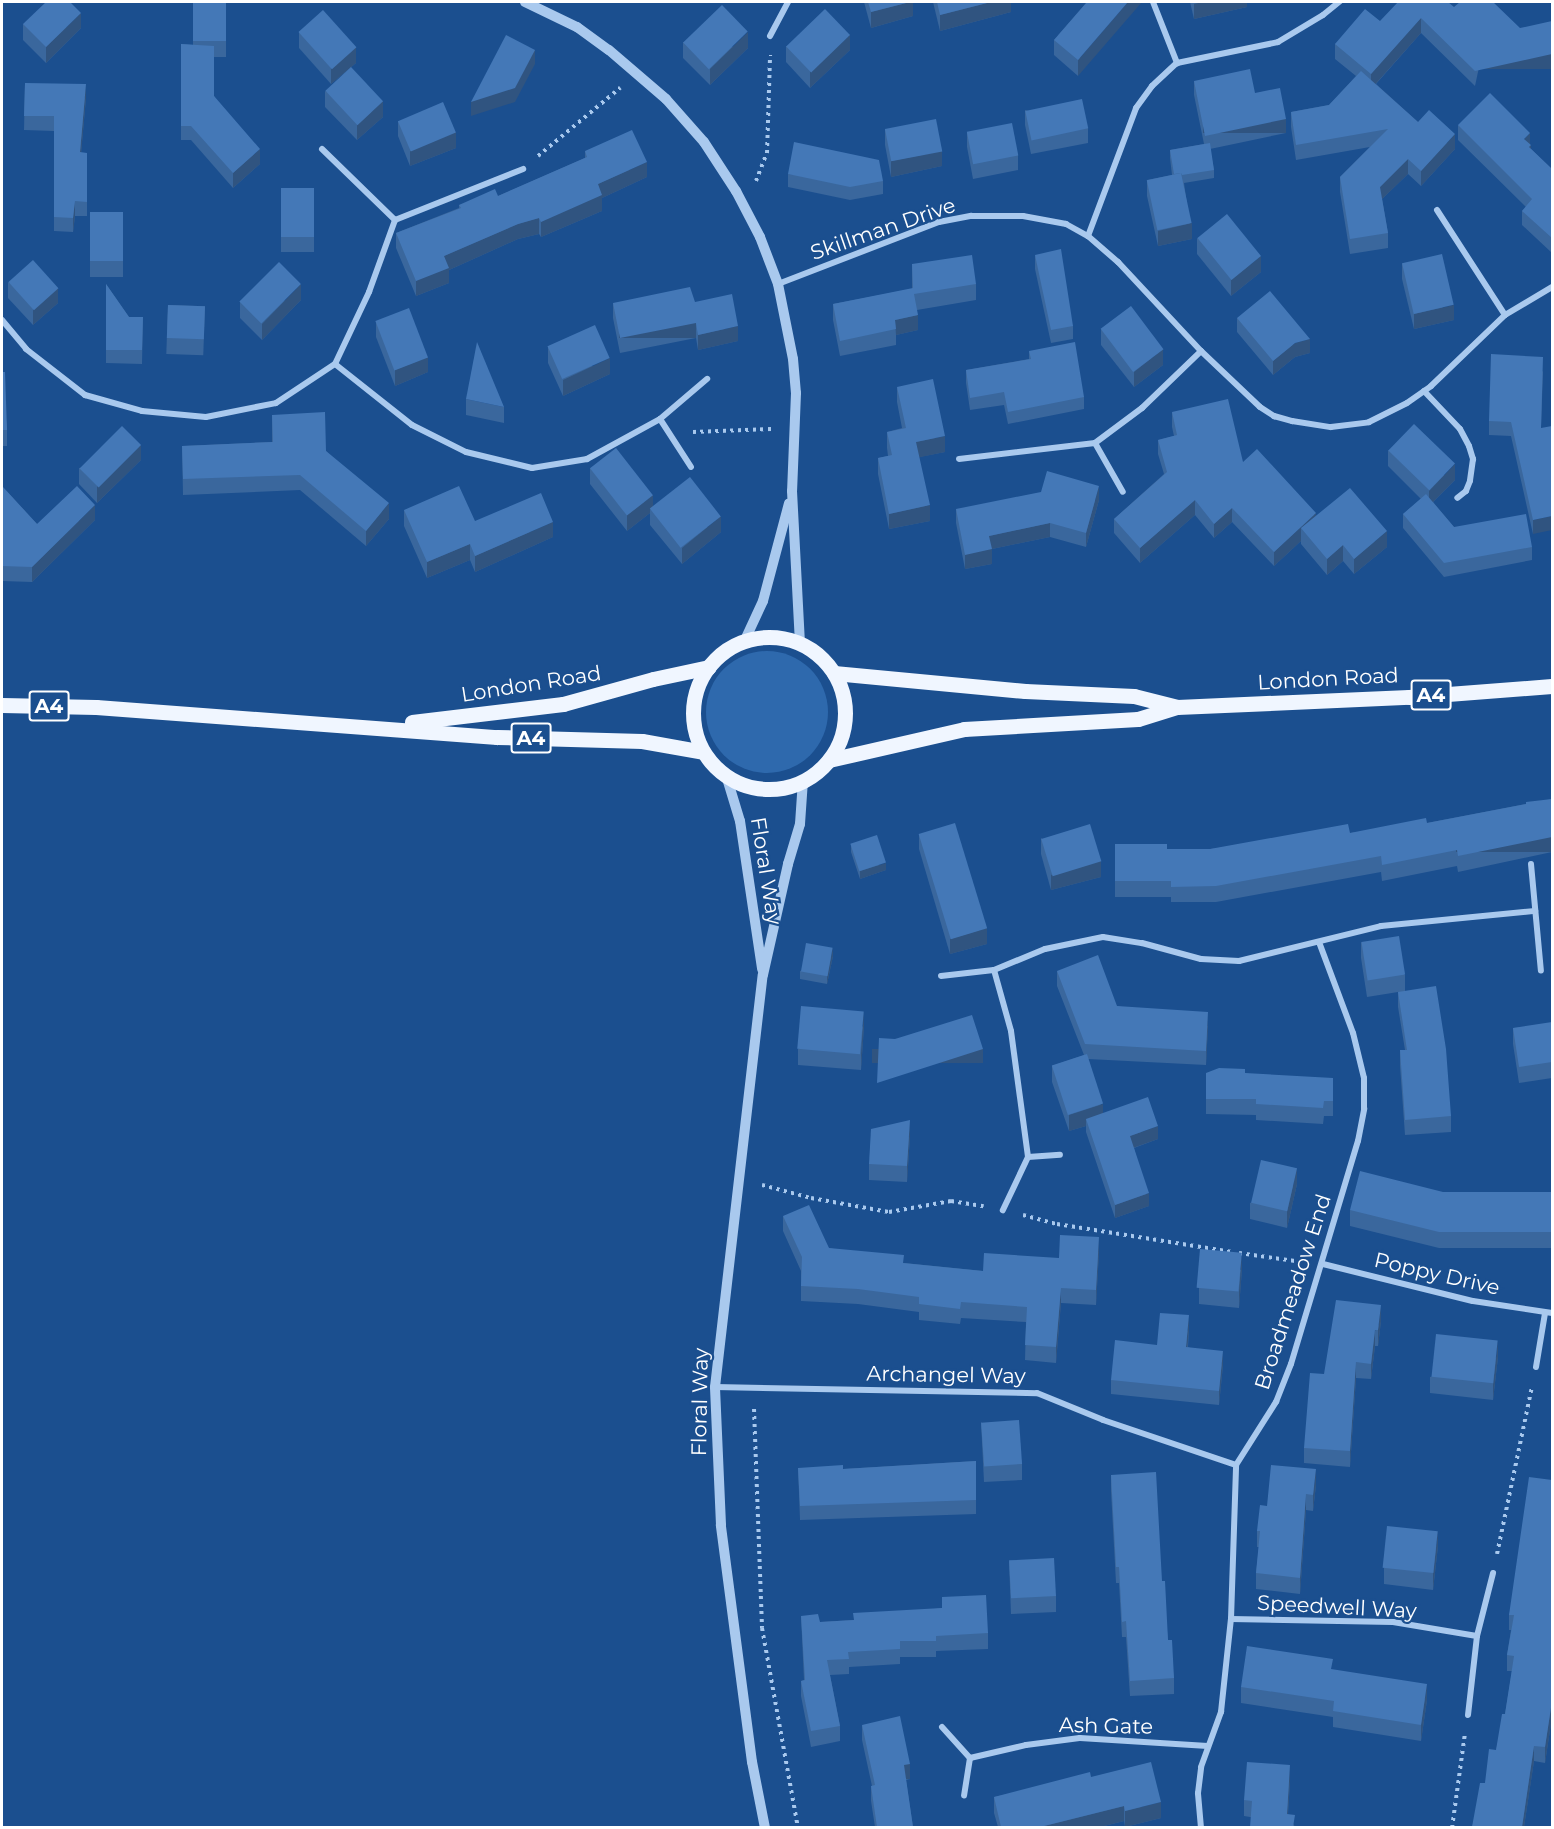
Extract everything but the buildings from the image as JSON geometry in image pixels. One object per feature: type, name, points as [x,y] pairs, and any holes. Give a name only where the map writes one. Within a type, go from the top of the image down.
[{"type":"main road","name":"A4","points":[[755,638],[779,638],[800,644],[819,656],[834,673],[843,693],[845,716],[840,739],[829,760],[803,780],[788,787],[764,789],[740,783],[726,775],[703,752],[694,728],[693,704],[700,681],[713,660],[732,646],[744,642],[755,638]]},
{"type":"main road","name":"London Road","points":[[358,726],[463,718],[563,704],[653,679],[709,667]]},
{"type":"main road","name":"London Road","points":[[834,673],[1024,691],[1134,696],[1177,707]]},
{"type":"main road","name":"London Road","points":[[829,760],[964,729],[1138,719],[1177,707],[1420,696],[1552,686]]},
{"type":"main road","name":"London Road","points":[[2,705],[96,707],[497,737],[642,741],[703,752]]},
{"type":"street","points":[[525,2],[577,27],[609,50],[666,99],[704,142],[736,191],[760,237],[777,284],[794,359],[795,428],[792,491],[800,644]]},
{"type":"street","points":[[770,36],[788,2]]},
{"type":"street","points":[[1153,2],[1177,63]]},
{"type":"street","points":[[1088,236],[1136,108],[1152,86],[1177,63],[1278,42],[1323,15],[1339,2]]},
{"type":"street","points":[[322,149],[395,220]]},
{"type":"street","points":[[2,320],[26,349],[85,395],[142,411],[206,417],[276,403],[335,364],[369,292],[395,220],[523,170]]},
{"type":"street","points":[[1437,210],[1505,315]]},
{"type":"street","name":"Skillman Drive","points":[[777,284],[939,222],[971,216],[1045,219],[1066,224],[1088,236],[1118,262],[1201,351],[1260,407],[1274,416],[1313,426],[1350,427],[1388,415],[1424,391],[1505,315],[1552,287]]},
{"type":"street","points":[[959,459],[1095,443],[1142,408],[1201,351]]},
{"type":"street","points":[[335,364],[412,425],[466,452],[532,468],[587,459],[660,419],[707,379]]},
{"type":"street","points":[[1424,391],[1460,429],[1469,446],[1473,459],[1470,481],[1466,490],[1457,498]]},
{"type":"street","points":[[660,419],[691,467]]},
{"type":"street","points":[[1095,443],[1123,492]]},
{"type":"street","points":[[744,642],[763,601],[792,491]]},
{"type":"street","name":"Floral Way","points":[[726,775],[740,820],[763,975]]},
{"type":"street","name":"Floral Way","points":[[765,1827],[752,1762],[722,1536],[715,1387],[737,1182],[763,975],[788,864],[800,824],[803,780]]},
{"type":"street","points":[[1531,864],[1541,970]]},
{"type":"street","points":[[940,976],[994,970],[1045,948],[1104,937],[1142,943],[1201,959],[1239,961],[1381,926],[1535,911]]},
{"type":"street","name":"Broadmeadow End","points":[[1236,1465],[1276,1402],[1291,1364],[1323,1264],[1358,1141],[1364,1109],[1365,1078],[1343,1002],[1319,942]]},
{"type":"street","points":[[994,970],[1011,1031],[1028,1157],[1003,1210]]},
{"type":"street","points":[[1028,1157],[1060,1155]]},
{"type":"street","name":"Poppy Drive","points":[[1323,1264],[1473,1301],[1549,1313],[1536,1367]]},
{"type":"street","name":"Archangel Way","points":[[715,1387],[1036,1393],[1103,1420],[1236,1465]]},
{"type":"street","points":[[1201,1827],[1198,1793],[1201,1767],[1221,1712],[1231,1619],[1236,1465]]},
{"type":"street","points":[[1468,1715],[1477,1636],[1493,1573]]},
{"type":"street","name":"Speedwell Way","points":[[1231,1619],[1393,1622],[1477,1636]]},
{"type":"street","points":[[942,1727],[970,1758],[964,1796]]},
{"type":"street","name":"Ash Gate","points":[[970,1758],[1026,1745],[1080,1738],[1208,1746]]},
{"type":"path","points":[[767,153],[770,36]]},
{"type":"path","points":[[523,170],[636,74]]},
{"type":"path","points":[[671,433],[795,428]]},
{"type":"path","points":[[737,1182],[889,1212],[951,1201],[1003,1210],[1057,1224],[1323,1264]]},
{"type":"path","points":[[1493,1573],[1536,1367]]},
{"type":"path","points":[[753,1388],[762,1628],[798,1827]]},
{"type":"path","points":[[1452,1827],[1468,1715]]},
{"type":"shaded area","points":[[767,651],[790,655],[810,669],[824,689],[828,712],[824,735],[810,755],[790,769],[767,773],[744,769],[724,755],[710,735],[706,712],[710,689],[724,669],[744,655]]}]
